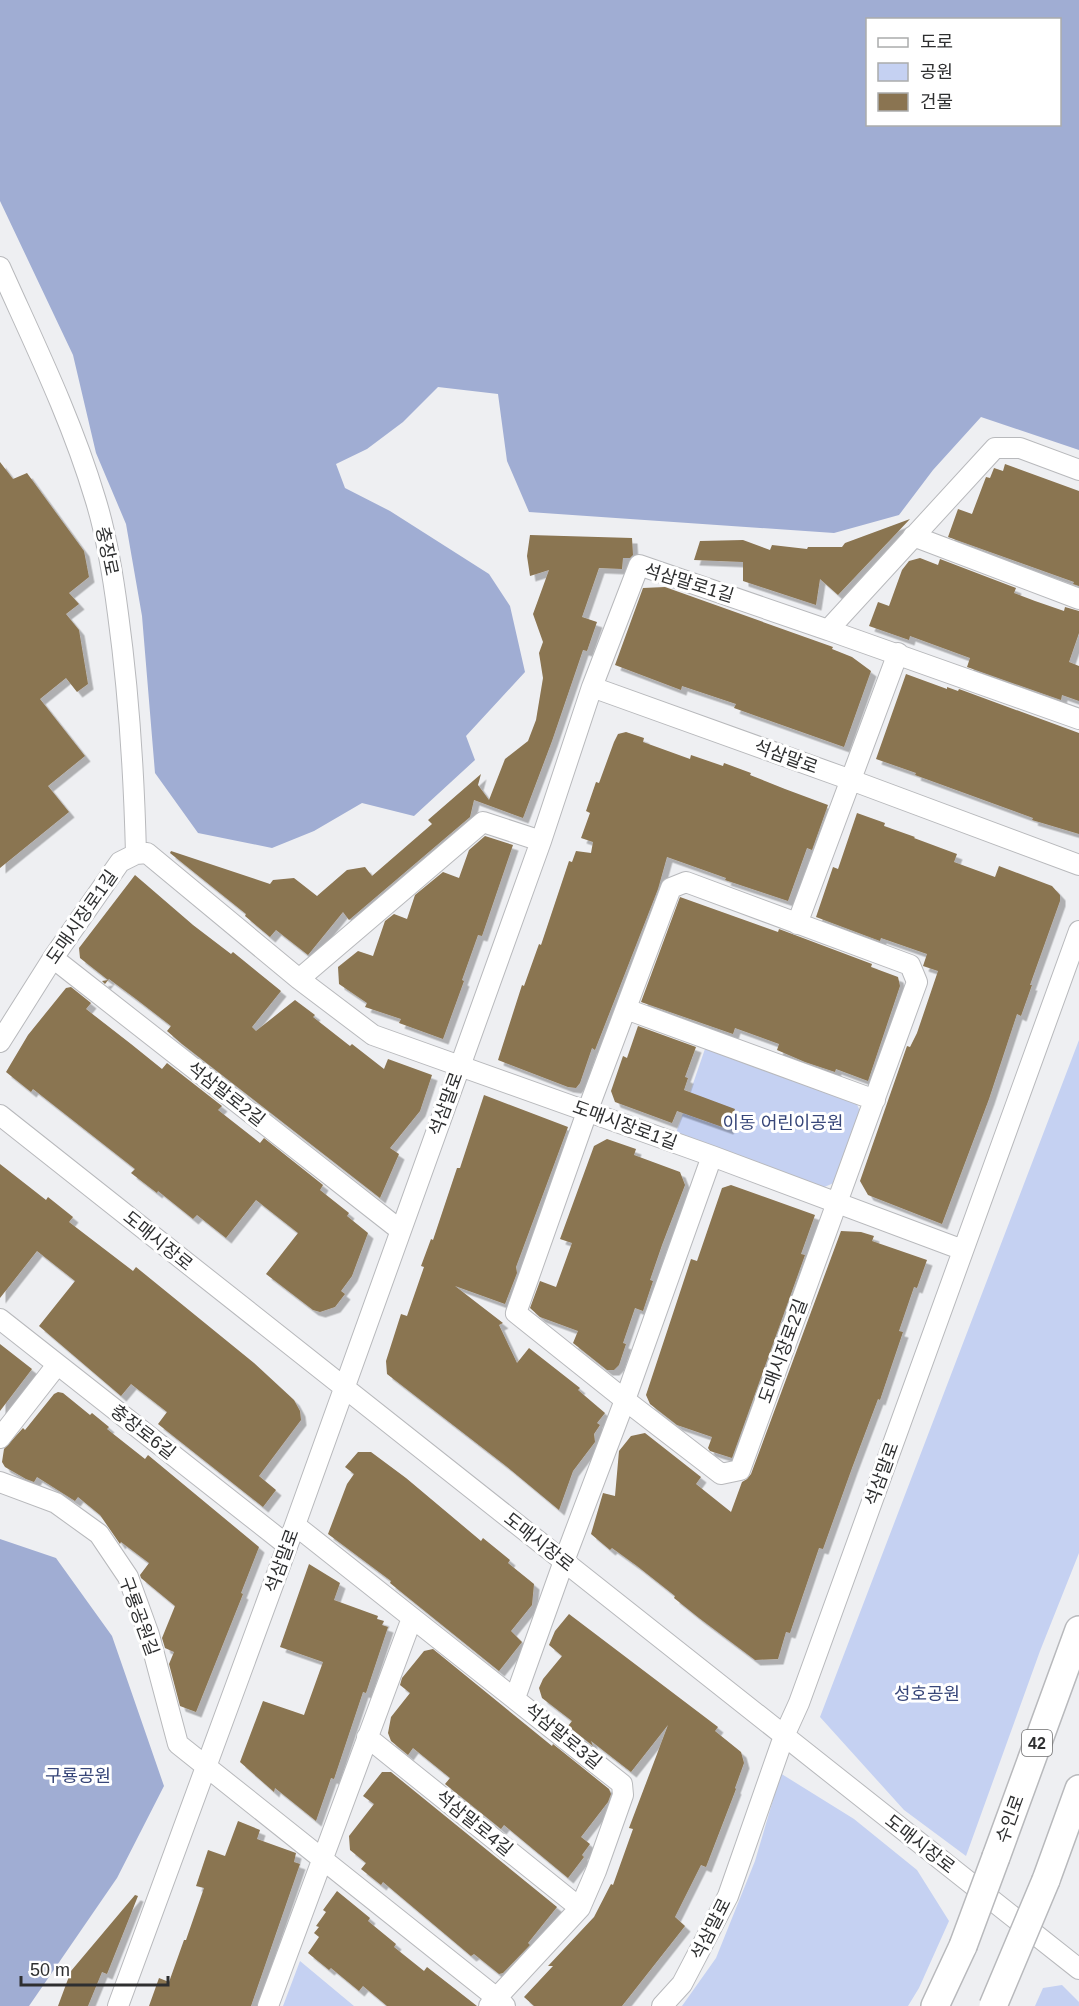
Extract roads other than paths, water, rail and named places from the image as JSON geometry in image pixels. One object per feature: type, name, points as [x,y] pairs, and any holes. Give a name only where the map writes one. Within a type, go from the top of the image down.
[{"type":"highway","name":"수인로","points":[[935,2006],[963,1946],[1079,1630]]},
{"type":"highway","points":[[993,2006],[1046,1880],[1079,1789]]},
{"type":"street","name":"충장로","points":[[0,267],[77,441],[96,500],[111,559],[126,675],[133,756],[136,854]]},
{"type":"street","points":[[828,630],[995,448],[1020,448],[1079,471]]},
{"type":"street","points":[[913,536],[1079,599]]},
{"type":"street","name":"석삼말로1길","points":[[592,687],[639,565],[898,653],[1079,719]]},
{"type":"street","points":[[797,924],[898,653]]},
{"type":"street","name":"석삼말로","points":[[118,2006],[295,1525],[542,841],[592,687],[1079,865]]},
{"type":"street","points":[[299,979],[483,822],[542,841]]},
{"type":"street","name":"도매시장로1길","points":[[0,1042],[53,958],[120,862],[136,854],[147,853],[299,979],[373,1035],[712,1156],[963,1250]]},
{"type":"street","name":"도매시장로2길","points":[[686,882],[910,965],[916,982],[740,1470],[721,1474],[516,1313],[626,1009],[671,888],[686,882]]},
{"type":"street","name":"석삼말로","points":[[662,2006],[682,1984],[728,1896],[784,1736],[799,1703],[1079,931]]},
{"type":"street","name":"석삼말로2길","points":[[53,958],[400,1230]]},
{"type":"street","points":[[626,1009],[875,1100]]},
{"type":"street","name":"도매시장로","points":[[0,1115],[1079,1969]]},
{"type":"street","points":[[514,1698],[625,1400],[712,1156]]},
{"type":"street","name":"충장로6길","points":[[0,1319],[287,1545]]},
{"type":"street","points":[[0,1438],[57,1365]]},
{"type":"street","name":"구룡공원길","points":[[0,1482],[56,1503],[99,1534],[128,1576],[149,1635],[178,1744],[323,1858]]},
{"type":"street","name":"석삼말로3길","points":[[295,1525],[622,1784],[623,1796],[580,1908],[498,2004]]},
{"type":"street","points":[[268,2006],[412,1618]]},
{"type":"street","name":"석삼말로4길","points":[[367,1737],[580,1908]]},
{"type":"street","points":[[323,1858],[498,2004]]},
{"type":"park label","name":"이동 어린이공원","points":[[783,1123]]},
{"type":"park label","name":"성호공원","points":[[927,1694]]},
{"type":"park label","name":"구룡공원","points":[[78,1776]]}]
